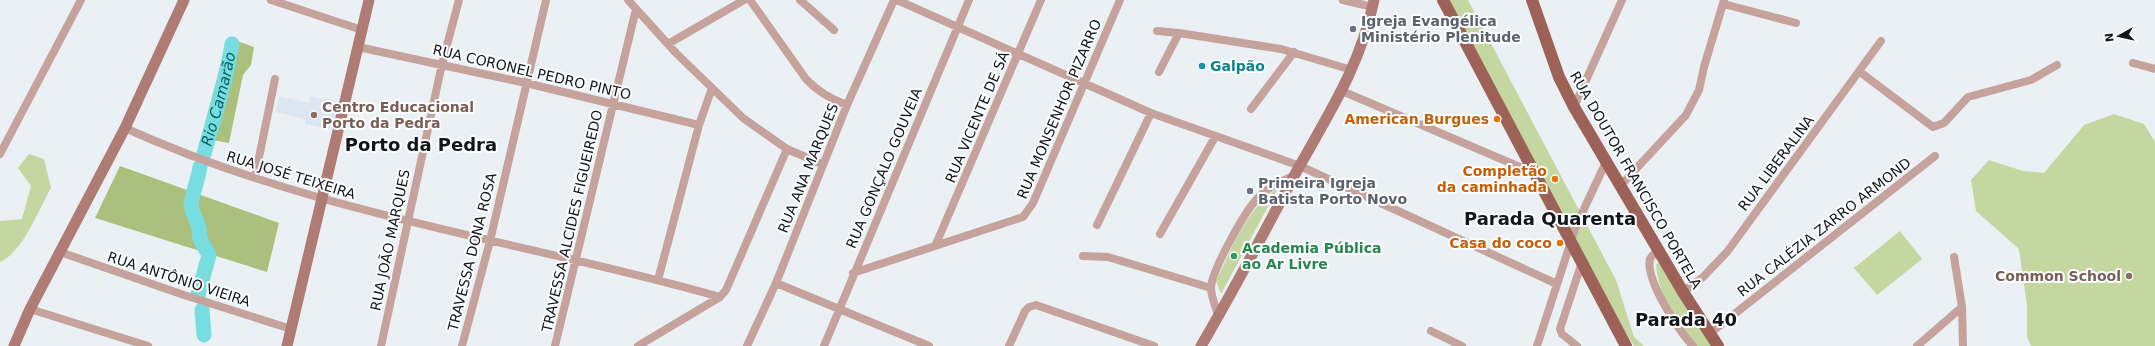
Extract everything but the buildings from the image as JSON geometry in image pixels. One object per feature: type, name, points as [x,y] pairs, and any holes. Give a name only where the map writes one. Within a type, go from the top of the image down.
[{"type":"main road","points":[[14,346],[30,308],[125,128],[184,0]]},
{"type":"main road","points":[[286,346],[323,200],[369,0]]},
{"type":"main road","points":[[1443,0],[1626,346]]},
{"type":"main road","name":"RUA DOUTOR FRANCISCO PORTELA","points":[[1532,0],[1559,77],[1574,107],[1683,292],[1718,346]]},
{"type":"main road","points":[[1201,346],[1251,259],[1297,171],[1342,91],[1368,29],[1374,3]]},
{"type":"street","points":[[0,154],[81,0]]},
{"type":"street","points":[[271,0],[362,30]]},
{"type":"street","name":"RUA JOÃO MARQUES","points":[[380,346],[442,64],[459,0]]},
{"type":"street","name":"TRAVESSA DONA ROSA","points":[[462,346],[490,241],[546,0]]},
{"type":"street","points":[[668,44],[744,0]]},
{"type":"street","points":[[750,0],[815,90],[846,105]]},
{"type":"street","points":[[800,0],[834,30]]},
{"type":"street","points":[[895,0],[1151,113],[1215,137],[1297,171],[1557,284]]},
{"type":"street","name":"RUA ANA MARQUES","points":[[747,346],[776,283],[846,105],[895,0]]},
{"type":"street","name":"RUA GONÇALO GOUVEIA","points":[[824,346],[853,273],[959,27],[969,0]]},
{"type":"street","name":"RUA VICENTE DE SÁ","points":[[936,244],[1041,0]]},
{"type":"street","name":"RUA MONSENHOR PIZARRO","points":[[853,273],[936,244],[1015,221],[1026,214],[1033,203],[1120,0]]},
{"type":"street","points":[[1343,0],[1374,3]]},
{"type":"street","points":[[1574,107],[1622,0]]},
{"type":"street","points":[[1621,185],[1686,115],[1699,90],[1704,67],[1724,2],[1796,23]]},
{"type":"street","points":[[633,3],[668,44],[748,122],[787,149],[822,164]]},
{"type":"street","name":"TRAVESSA ALCIDES FIGUEIREDO","points":[[555,346],[577,262],[613,104],[633,3]]},
{"type":"street","points":[[1156,31],[1277,48],[1352,70]]},
{"type":"street","points":[[1159,72],[1179,34]]},
{"type":"street","name":"RUA LIBERALINA","points":[[1683,292],[1703,277],[1727,252],[1860,72],[1881,41]]},
{"type":"street","name":"RUA CORONEL PEDRO PINTO","points":[[358,47],[526,82],[700,124]]},
{"type":"street","points":[[1251,109],[1294,52]]},
{"type":"street","points":[[2133,63],[2155,69]]},
{"type":"street","points":[[1860,72],[1933,128],[1944,123],[1968,97],[2031,80],[2057,65]]},
{"type":"street","points":[[255,177],[275,79]]},
{"type":"street","points":[[658,280],[700,124],[712,88]]},
{"type":"street","points":[[1342,91],[1535,173]]},
{"type":"street","points":[[1097,225],[1151,113]]},
{"type":"street","name":"RUA JOSÉ TEIXEIRA","points":[[125,128],[205,162],[323,200],[408,222],[658,280],[720,297]]},
{"type":"street","points":[[1160,234],[1215,137]]},
{"type":"street","points":[[638,346],[720,297],[730,283],[787,149]]},
{"type":"street","name":"RUA CALÉZIA ZARRO ARMOND","points":[[1709,334],[1935,156]]},
{"type":"street","points":[[1536,346],[1571,240],[1606,162]]},
{"type":"street","points":[[1218,315],[1211,288],[1228,246],[1242,218],[1256,200],[1273,185],[1297,171]]},
{"type":"street","points":[[1658,250],[1650,261],[1656,286],[1667,311],[1693,346]]},
{"type":"street","name":"RUA ANTÔNIO VIEIRA","points":[[60,252],[181,294],[291,329]]},
{"type":"street","points":[[1083,256],[1108,257],[1211,288]]},
{"type":"street","points":[[1954,257],[1962,307],[1963,346]]},
{"type":"street","points":[[1577,346],[1562,334],[1560,329],[1582,262]]},
{"type":"street","points":[[776,283],[840,308],[929,346]]},
{"type":"street","points":[[1009,346],[1025,311],[1032,305],[1041,306],[1154,346]]},
{"type":"street","points":[[1916,346],[1962,307]]},
{"type":"street","points":[[30,308],[148,346]]},
{"type":"street","points":[[1431,331],[1462,346]]},
{"type":"shaded area","name":"Centro Educacional Porto da Pedra","points":[[279,96],[309,103],[311,96],[340,102],[334,130],[305,124],[305,119],[276,112]]},
{"type":"green space","points":[[1446,0],[1468,0],[1616,280],[1634,337],[1644,346],[1634,346],[1599,289]]},
{"type":"green space","points":[[234,40],[254,47],[251,65],[243,75],[229,143],[213,140],[211,155],[203,153],[205,148],[199,145],[225,49]]},
{"type":"green space","points":[[2114,114],[2144,124],[2155,142],[2155,346],[2031,346],[2027,337],[2027,306],[2019,249],[1976,211],[1971,180],[1989,160],[2023,171],[2044,173],[2084,125]]},
{"type":"green space","points":[[29,154],[44,159],[51,188],[23,240],[9,257],[0,262],[0,221],[22,219],[31,186],[18,168]]},
{"type":"green space","points":[[120,166],[279,223],[267,272],[95,218]]},
{"type":"green space","points":[[1278,188],[1221,294],[1216,281],[1234,243],[1257,207]]},
{"type":"green space","points":[[1900,231],[1922,259],[1877,295],[1854,268]]},
{"type":"green space","points":[[1659,263],[1716,346],[1697,346],[1676,318],[1661,287],[1656,264]]},
{"type":"waterway","name":"Rio Camarão","points":[[204,154],[223,86],[232,44]]},
{"type":"waterway","name":"Rio Camarão","points":[[198,295],[209,255],[199,237],[200,233],[198,224],[191,208],[200,167]]},
{"type":"waterway","name":"Rio Camarão","points":[[202,310],[204,335]]},
{"type":"place","name":"Igreja Evangélica Ministério Plenitude","points":[[1353,29]]},
{"type":"place","name":"Galpão","points":[[1202,66]]},
{"type":"place","name":"Centro Educacional Porto da Pedra","points":[[314,115]]},
{"type":"place","name":"American Burgues","points":[[1497,119]]},
{"type":"place","name":"Completão da caminhada","points":[[1555,179]]},
{"type":"place","name":"Primeira Igreja Batista Porto Novo","points":[[1250,191]]},
{"type":"place","name":"Casa do coco","points":[[1560,243]]},
{"type":"place","name":"Academia Pública ao Ar Livre","points":[[1234,256]]},
{"type":"place","name":"Common School","points":[[2129,276]]},
{"type":"district","name":"Porto da Pedra","points":[[421,145]]},
{"type":"district","name":"Parada Quarenta","points":[[1550,219]]},
{"type":"district","name":"Parada 40","points":[[1686,320]]}]
